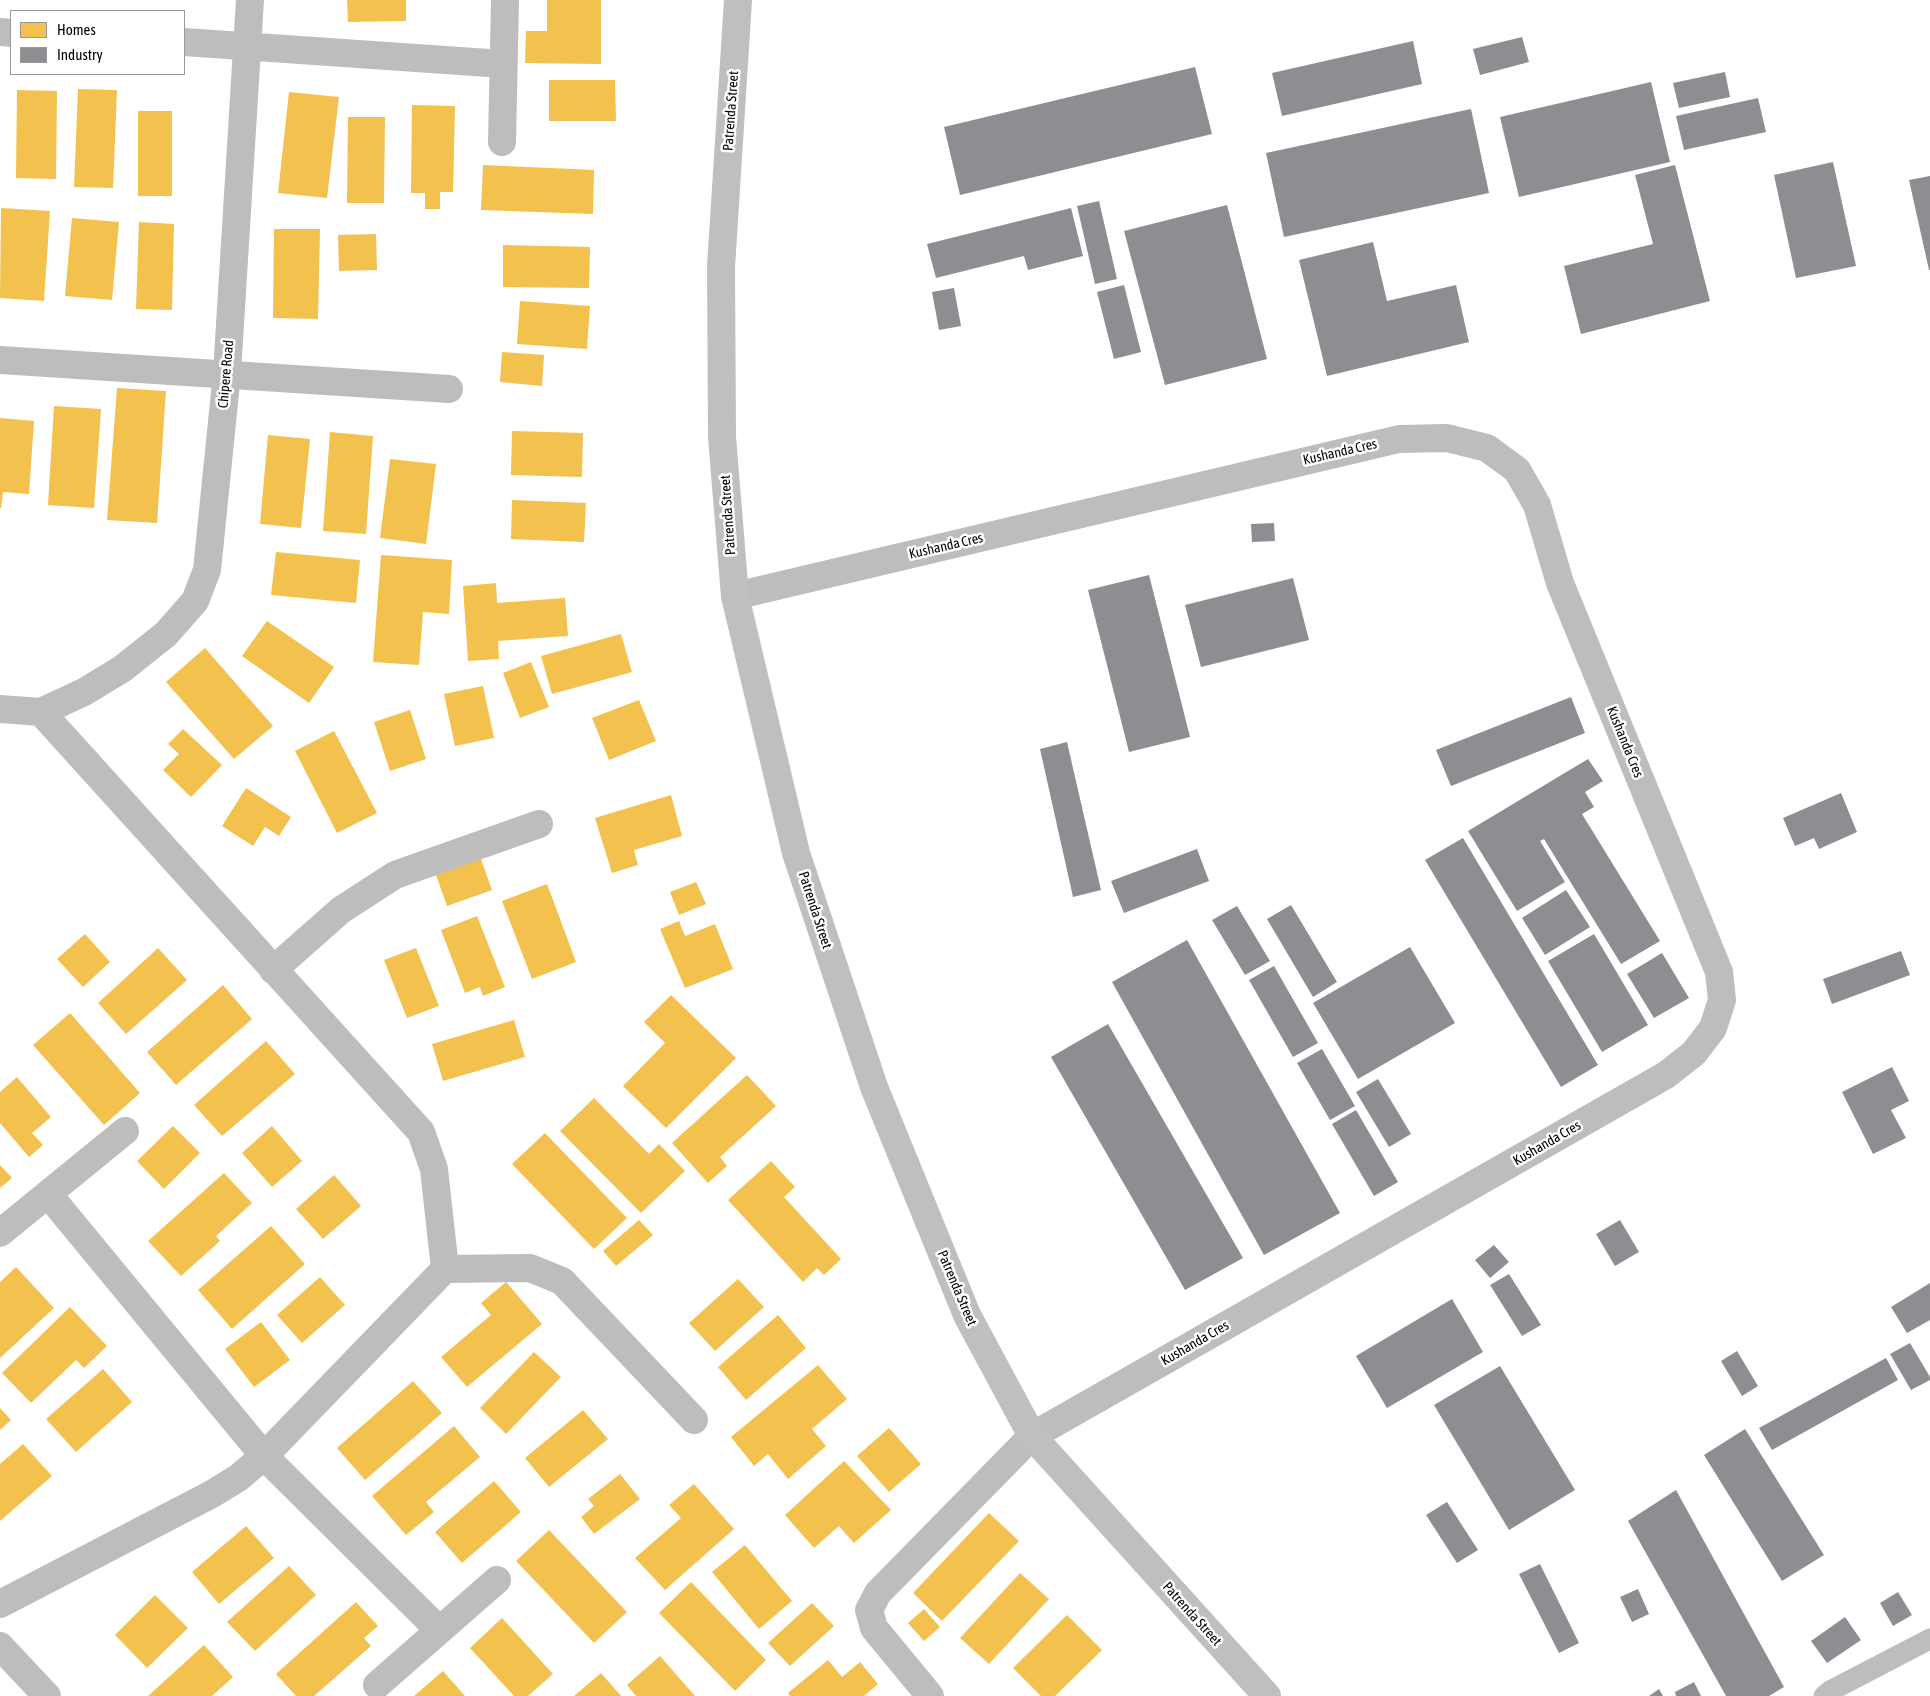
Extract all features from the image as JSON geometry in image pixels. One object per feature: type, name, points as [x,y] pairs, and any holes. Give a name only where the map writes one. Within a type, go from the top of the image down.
[{"type":"street","name":"Chipere Road","points":[[41,712],[84,692],[122,668],[166,634],[195,601],[207,570],[227,374],[250,0]]},
{"type":"street","points":[[502,142],[505,0]]},
{"type":"street","name":"Patrenda Street","points":[[738,0],[721,267],[722,437],[735,596],[796,853],[874,1087],[967,1315],[1032,1436],[1266,1696]]},
{"type":"street","points":[[185,42],[503,64]]},
{"type":"street","points":[[0,360],[449,389]]},
{"type":"street","name":"Kushanda Cres","points":[[735,596],[1399,439],[1447,438],[1487,448],[1517,470],[1537,505],[1560,583],[1719,972],[1722,1000],[1713,1028],[1694,1053],[1666,1076],[1032,1436],[878,1593],[869,1610],[874,1628],[930,1696]]},
{"type":"street","points":[[0,709],[41,712],[421,1132],[434,1169],[444,1269]]},
{"type":"street","points":[[273,970],[341,910],[395,875],[539,824]]},
{"type":"street","points":[[0,1233],[125,1131]]},
{"type":"street","points":[[48,1194],[264,1456],[439,1630]]},
{"type":"street","points":[[0,1604],[212,1494],[238,1478],[264,1456],[444,1269],[530,1268],[562,1281],[694,1420]]},
{"type":"street","points":[[377,1685],[497,1580]]},
{"type":"street","points":[[0,1646],[47,1696]]},
{"type":"lane","points":[[1824,1696],[1830,1690],[1930,1639]]},
{"type":"building: Homes","points":[[347,0],[406,0],[406,21],[348,22]]},
{"type":"building: Homes","points":[[547,0],[601,0],[601,64],[525,63],[526,31],[547,31]]},
{"type":"building: Homes","points":[[549,80],[615,80],[616,121],[549,121]]},
{"type":"building: Homes","points":[[78,89],[117,90],[113,188],[74,187]]},
{"type":"building: Homes","points":[[17,90],[57,91],[56,179],[16,178]]},
{"type":"building: Homes","points":[[289,92],[339,97],[327,198],[278,193]]},
{"type":"building: Homes","points":[[412,105],[455,106],[453,192],[440,192],[440,209],[425,209],[425,193],[411,193]]},
{"type":"building: Homes","points":[[138,111],[172,111],[172,196],[138,196]]},
{"type":"building: Homes","points":[[348,117],[385,117],[384,203],[347,203]]},
{"type":"building: Homes","points":[[483,165],[594,170],[593,214],[481,210]]},
{"type":"building: Homes","points":[[1,208],[50,211],[44,301],[0,298]]},
{"type":"building: Homes","points":[[72,218],[119,222],[112,300],[65,296]]},
{"type":"building: Homes","points":[[139,222],[174,224],[172,310],[136,309]]},
{"type":"building: Homes","points":[[274,229],[320,229],[318,319],[273,318]]},
{"type":"building: Homes","points":[[376,234],[377,270],[339,271],[338,235]]},
{"type":"building: Homes","points":[[503,245],[590,247],[589,288],[503,287]]},
{"type":"building: Homes","points":[[520,301],[590,306],[587,349],[517,344]]},
{"type":"building: Homes","points":[[502,352],[544,355],[542,386],[500,382]]},
{"type":"building: Homes","points":[[117,388],[166,391],[157,523],[107,520]]},
{"type":"building: Homes","points":[[54,406],[101,409],[94,508],[48,505]]},
{"type":"building: Homes","points":[[0,418],[34,421],[29,494],[3,492],[1,508],[0,508]]},
{"type":"building: Homes","points":[[512,431],[583,433],[582,477],[511,475]]},
{"type":"building: Homes","points":[[330,432],[373,436],[366,534],[323,531]]},
{"type":"building: Homes","points":[[268,435],[310,439],[301,528],[260,524]]},
{"type":"building: Homes","points":[[390,459],[436,464],[426,544],[380,538]]},
{"type":"building: Homes","points":[[512,500],[586,503],[584,542],[511,539]]},
{"type":"building: Homes","points":[[276,552],[360,560],[356,603],[271,595]]},
{"type":"building: Homes","points":[[381,555],[452,560],[449,614],[423,612],[419,665],[373,662]]},
{"type":"building: Homes","points":[[496,583],[497,603],[565,598],[568,636],[498,641],[499,659],[468,661],[463,586]]},
{"type":"building: Homes","points":[[267,621],[334,667],[309,703],[242,656]]},
{"type":"building: Homes","points":[[621,634],[632,672],[552,694],[541,656]]},
{"type":"building: Homes","points":[[205,648],[273,726],[234,759],[166,682]]},
{"type":"building: Homes","points":[[531,662],[549,707],[520,718],[503,673]]},
{"type":"building: Homes","points":[[483,686],[494,738],[455,746],[444,694]]},
{"type":"building: Homes","points":[[639,700],[656,741],[609,760],[592,718]]},
{"type":"building: Homes","points":[[410,710],[426,759],[390,771],[374,722]]},
{"type":"building: Homes","points":[[183,729],[222,765],[191,797],[163,770],[179,754],[168,744]]},
{"type":"building: Homes","points":[[334,731],[377,813],[337,833],[295,751]]},
{"type":"building: Homes","points":[[246,788],[291,817],[279,836],[265,827],[253,846],[222,826]]},
{"type":"building: Homes","points":[[671,795],[682,836],[634,850],[638,865],[612,873],[595,818]]},
{"type":"building: Homes","points":[[481,859],[492,890],[447,906],[436,875]]},
{"type":"building: Homes","points":[[696,882],[706,904],[679,915],[670,892]]},
{"type":"building: Homes","points":[[547,884],[576,962],[532,979],[502,901]]},
{"type":"building: Homes","points":[[477,916],[505,987],[483,996],[480,987],[465,993],[441,930]]},
{"type":"building: Homes","points":[[679,921],[685,936],[715,924],[733,969],[685,988],[660,929]]},
{"type":"building: Homes","points":[[85,934],[110,962],[83,987],[57,959]]},
{"type":"building: Homes","points":[[158,948],[187,980],[126,1034],[98,1003]]},
{"type":"building: Homes","points":[[416,948],[439,1006],[407,1018],[384,960]]},
{"type":"building: Homes","points":[[223,985],[252,1019],[176,1085],[147,1052]]},
{"type":"building: Homes","points":[[671,995],[736,1058],[666,1128],[623,1086],[665,1043],[644,1022]]},
{"type":"building: Homes","points":[[70,1013],[140,1093],[104,1125],[33,1045]]},
{"type":"building: Homes","points":[[514,1020],[525,1057],[443,1081],[432,1044]]},
{"type":"building: Homes","points":[[266,1041],[295,1074],[222,1136],[194,1105]]},
{"type":"building: Homes","points":[[747,1075],[776,1106],[720,1157],[727,1166],[708,1183],[672,1143]]},
{"type":"building: Homes","points":[[17,1077],[51,1117],[32,1133],[43,1145],[29,1157],[0,1123],[0,1092]]},
{"type":"building: Homes","points":[[594,1098],[649,1154],[659,1144],[685,1171],[641,1213],[560,1131]]},
{"type":"building: Homes","points":[[173,1126],[200,1153],[164,1189],[137,1161]]},
{"type":"building: Homes","points":[[272,1126],[302,1161],[272,1187],[242,1153]]},
{"type":"building: Homes","points":[[545,1133],[627,1218],[594,1249],[512,1164]]},
{"type":"building: Homes","points":[[771,1161],[795,1187],[784,1197],[841,1259],[824,1275],[817,1268],[803,1282],[728,1200]]},
{"type":"building: Homes","points":[[0,1165],[12,1178],[0,1188]]},
{"type":"building: Homes","points":[[224,1173],[252,1203],[216,1236],[220,1241],[181,1276],[148,1241]]},
{"type":"building: Homes","points":[[334,1175],[361,1206],[323,1239],[296,1209]]},
{"type":"building: Homes","points":[[639,1220],[653,1235],[616,1266],[603,1251]]},
{"type":"building: Homes","points":[[271,1226],[305,1264],[232,1329],[198,1290]]},
{"type":"building: Homes","points":[[16,1267],[54,1308],[0,1358],[0,1282]]},
{"type":"building: Homes","points":[[320,1277],[345,1305],[302,1343],[277,1315]]},
{"type":"building: Homes","points":[[738,1279],[764,1307],[715,1351],[689,1323]]},
{"type":"building: Homes","points":[[506,1282],[542,1324],[467,1387],[441,1357],[491,1315],[481,1303]]},
{"type":"building: Homes","points":[[70,1307],[107,1346],[84,1368],[76,1360],[31,1403],[2,1373]]},
{"type":"building: Homes","points":[[778,1315],[806,1348],[746,1400],[718,1367]]},
{"type":"building: Homes","points":[[261,1322],[290,1360],[254,1387],[225,1349]]},
{"type":"building: Homes","points":[[534,1352],[561,1377],[506,1434],[480,1408]]},
{"type":"building: Homes","points":[[818,1365],[847,1399],[812,1429],[826,1446],[788,1479],[768,1454],[754,1466],[731,1437]]},
{"type":"building: Homes","points":[[103,1369],[132,1402],[76,1452],[46,1419]]},
{"type":"building: Homes","points":[[413,1381],[442,1413],[365,1480],[337,1448]]},
{"type":"building: Homes","points":[[0,1408],[11,1420],[0,1430]]},
{"type":"building: Homes","points":[[583,1410],[608,1439],[549,1487],[525,1458]]},
{"type":"building: Homes","points":[[454,1426],[480,1457],[426,1502],[434,1512],[406,1535],[372,1496]]},
{"type":"building: Homes","points":[[889,1428],[921,1464],[889,1492],[857,1456]]},
{"type":"building: Homes","points":[[23,1444],[52,1476],[0,1521],[0,1464]]},
{"type":"building: Homes","points":[[844,1461],[891,1510],[854,1543],[839,1526],[814,1548],[785,1515]]},
{"type":"building: Homes","points":[[620,1474],[640,1499],[594,1534],[581,1517],[594,1506],[588,1499]]},
{"type":"building: Homes","points":[[494,1481],[521,1512],[462,1563],[435,1532]]},
{"type":"building: Homes","points":[[694,1484],[734,1529],[665,1590],[635,1558],[681,1518],[669,1505]]},
{"type":"building: Homes","points":[[989,1513],[1019,1541],[942,1621],[913,1593]]},
{"type":"building: Homes","points":[[246,1526],[274,1558],[219,1604],[192,1572]]},
{"type":"building: Homes","points":[[549,1530],[627,1612],[594,1643],[516,1561]]},
{"type":"building: Homes","points":[[745,1545],[792,1601],[759,1629],[712,1572]]},
{"type":"building: Homes","points":[[289,1566],[316,1595],[255,1651],[227,1622]]},
{"type":"building: Homes","points":[[1020,1573],[1049,1599],[989,1664],[960,1638]]},
{"type":"building: Homes","points":[[691,1582],[766,1660],[735,1691],[659,1613]]},
{"type":"building: Homes","points":[[155,1595],[188,1628],[147,1668],[115,1635]]},
{"type":"building: Homes","points":[[356,1602],[378,1626],[364,1638],[371,1646],[314,1696],[296,1696],[276,1674]]},
{"type":"building: Homes","points":[[812,1603],[834,1626],[790,1666],[768,1643]]},
{"type":"building: Homes","points":[[924,1609],[940,1627],[924,1641],[908,1623]]},
{"type":"building: Homes","points":[[1067,1615],[1102,1650],[1055,1696],[1041,1696],[1013,1668]]},
{"type":"building: Homes","points":[[502,1618],[553,1674],[528,1696],[514,1696],[470,1648]]},
{"type":"building: Homes","points":[[204,1645],[233,1677],[212,1696],[148,1696]]},
{"type":"building: Homes","points":[[660,1656],[695,1696],[636,1696],[627,1685]]},
{"type":"building: Homes","points":[[828,1660],[842,1677],[860,1662],[878,1684],[864,1696],[790,1696],[788,1693]]},
{"type":"building: Homes","points":[[443,1671],[465,1696],[414,1696]]},
{"type":"building: Homes","points":[[601,1673],[621,1696],[574,1696]]},
{"type":"building: Industry","points":[[1522,37],[1529,62],[1480,75],[1473,49]]},
{"type":"building: Industry","points":[[1413,41],[1422,84],[1282,116],[1272,73]]},
{"type":"building: Industry","points":[[1195,67],[1212,134],[960,195],[944,127]]},
{"type":"building: Industry","points":[[1725,72],[1730,97],[1679,108],[1673,83]]},
{"type":"building: Industry","points":[[1651,82],[1670,162],[1519,197],[1500,117]]},
{"type":"building: Industry","points":[[1758,98],[1766,132],[1684,150],[1676,116]]},
{"type":"building: Industry","points":[[1471,109],[1489,193],[1284,237],[1266,153]]},
{"type":"building: Industry","points":[[1833,162],[1856,266],[1796,278],[1774,175]]},
{"type":"building: Industry","points":[[1675,165],[1710,301],[1581,334],[1564,266],[1653,244],[1635,175]]},
{"type":"building: Industry","points":[[1930,176],[1930,270],[1929,270],[1909,180]]},
{"type":"building: Industry","points":[[1099,201],[1117,279],[1095,284],[1077,206]]},
{"type":"building: Industry","points":[[1227,205],[1267,359],[1165,385],[1124,231]]},
{"type":"building: Industry","points":[[1071,208],[1083,256],[1028,270],[1024,256],[936,278],[927,244]]},
{"type":"building: Industry","points":[[1373,242],[1387,301],[1456,285],[1469,342],[1327,376],[1299,260]]},
{"type":"building: Industry","points":[[1124,285],[1141,352],[1114,359],[1097,292]]},
{"type":"building: Industry","points":[[954,288],[961,326],[939,330],[932,292]]},
{"type":"building: Industry","points":[[1274,523],[1275,541],[1252,542],[1251,524]]},
{"type":"building: Industry","points":[[1149,575],[1190,737],[1129,752],[1088,590]]},
{"type":"building: Industry","points":[[1293,578],[1309,640],[1201,667],[1185,605]]},
{"type":"building: Industry","points":[[1571,697],[1585,733],[1451,786],[1436,750]]},
{"type":"building: Industry","points":[[1067,742],[1101,890],[1073,897],[1040,749]]},
{"type":"building: Industry","points":[[1588,759],[1603,781],[1585,792],[1594,807],[1582,814],[1660,941],[1621,964],[1544,839],[1540,841],[1565,882],[1517,911],[1468,831]]},
{"type":"building: Industry","points":[[1841,793],[1857,832],[1819,849],[1814,838],[1795,846],[1783,818]]},
{"type":"building: Industry","points":[[1463,838],[1598,1065],[1561,1087],[1425,860]]},
{"type":"building: Industry","points":[[1197,849],[1209,881],[1124,913],[1111,881]]},
{"type":"building: Industry","points":[[1566,890],[1590,927],[1545,955],[1522,918]]},
{"type":"building: Industry","points":[[1291,905],[1337,982],[1313,997],[1267,919]]},
{"type":"building: Industry","points":[[1237,906],[1270,961],[1245,975],[1212,920]]},
{"type":"building: Industry","points":[[1594,934],[1648,1025],[1602,1052],[1548,961]]},
{"type":"building: Industry","points":[[1187,940],[1340,1213],[1264,1255],[1112,982]]},
{"type":"building: Industry","points":[[1410,947],[1455,1023],[1358,1079],[1313,1003]]},
{"type":"building: Industry","points":[[1901,951],[1910,975],[1832,1004],[1823,979]]},
{"type":"building: Industry","points":[[1662,953],[1689,998],[1654,1018],[1627,974]]},
{"type":"building: Industry","points":[[1274,966],[1318,1043],[1293,1057],[1249,980]]},
{"type":"building: Industry","points":[[1108,1024],[1243,1258],[1185,1290],[1051,1057]]},
{"type":"building: Industry","points":[[1322,1049],[1355,1106],[1330,1120],[1297,1063]]},
{"type":"building: Industry","points":[[1892,1067],[1909,1101],[1891,1110],[1906,1138],[1873,1154],[1842,1092]]},
{"type":"building: Industry","points":[[1378,1079],[1411,1134],[1389,1147],[1356,1092]]},
{"type":"building: Industry","points":[[1356,1110],[1398,1182],[1374,1196],[1332,1124]]},
{"type":"building: Industry","points":[[1620,1220],[1639,1252],[1615,1266],[1596,1234]]},
{"type":"building: Industry","points":[[1494,1245],[1509,1262],[1490,1278],[1475,1260]]},
{"type":"building: Industry","points":[[1509,1274],[1541,1325],[1522,1336],[1490,1285]]},
{"type":"building: Industry","points":[[1930,1283],[1930,1320],[1907,1333],[1891,1307]]},
{"type":"building: Industry","points":[[1452,1299],[1483,1352],[1387,1408],[1356,1356]]},
{"type":"building: Industry","points":[[1910,1343],[1930,1377],[1930,1380],[1911,1390],[1890,1354]]},
{"type":"building: Industry","points":[[1737,1351],[1758,1386],[1742,1396],[1721,1361]]},
{"type":"building: Industry","points":[[1886,1358],[1898,1380],[1772,1450],[1759,1428]]},
{"type":"building: Industry","points":[[1500,1366],[1575,1490],[1509,1530],[1434,1405]]},
{"type":"building: Industry","points":[[1745,1429],[1824,1555],[1782,1581],[1704,1455]]},
{"type":"building: Industry","points":[[1676,1490],[1784,1687],[1769,1696],[1726,1696],[1628,1521]]},
{"type":"building: Industry","points":[[1447,1502],[1478,1550],[1457,1563],[1426,1515]]},
{"type":"building: Industry","points":[[1540,1564],[1579,1643],[1559,1653],[1519,1574]]},
{"type":"building: Industry","points":[[1638,1589],[1649,1614],[1632,1622],[1620,1597]]},
{"type":"building: Industry","points":[[1898,1592],[1912,1615],[1893,1626],[1880,1603]]},
{"type":"building: Industry","points":[[1845,1617],[1861,1640],[1827,1663],[1811,1641]]},
{"type":"building: Industry","points":[[1694,1682],[1701,1696],[1676,1696],[1675,1692]]},
{"type":"building: Industry","points":[[1659,1689],[1663,1696],[1649,1696]]}]
